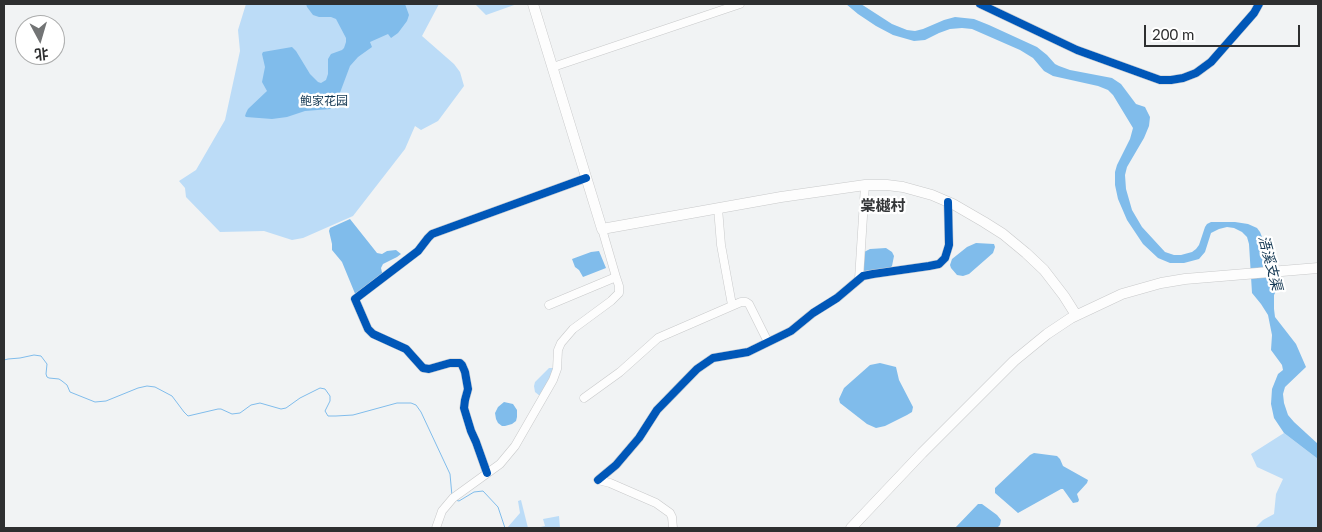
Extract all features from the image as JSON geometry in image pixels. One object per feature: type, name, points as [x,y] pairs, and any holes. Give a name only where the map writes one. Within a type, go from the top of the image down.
[{"type":"main road","points":[[534,4],[602,229],[781,197],[866,185],[887,184],[932,195],[964,210],[994,228],[1037,262],[1051,278],[1076,315]]},
{"type":"main road","points":[[860,528],[926,457],[1019,365],[1039,347],[1086,317],[1112,305],[1151,292],[1318,268]]},
{"type":"main road","points":[[1281,274],[1318,274]]},
{"type":"main road","points":[[851,528],[922,453],[1014,361],[1047,334],[1076,315],[1122,294],[1149,286],[1185,279],[1240,278]]},
{"type":"street","points":[[553,67],[740,4]]},
{"type":"street","points":[[980,4],[1077,50],[1160,80],[1172,80],[1196,73],[1211,62],[1260,4]]},
{"type":"street","points":[[486,473],[464,408],[464,400],[468,388],[462,363],[450,363],[429,369],[423,368],[406,349],[380,338],[368,329],[355,299],[418,251],[432,234],[586,178]]},
{"type":"street","points":[[859,280],[866,185]]},
{"type":"street","points":[[673,528],[670,513],[656,502],[598,480],[616,465],[639,438],[657,410],[697,369],[713,358],[748,352],[791,331],[837,298],[863,276],[939,264],[945,258],[949,245],[948,202]]},
{"type":"street","points":[[718,208],[721,245],[732,305]]},
{"type":"street","points":[[436,528],[442,512],[453,498],[500,464],[515,446],[553,380],[557,369],[558,350],[565,337],[619,293],[619,286],[602,229]]},
{"type":"street","points":[[549,305],[616,277]]},
{"type":"street","points":[[584,398],[620,372],[658,338],[741,302],[749,304],[768,342]]},
{"type":"green space","name":"鲍家花园","points":[[246,4],[439,4],[422,36],[454,64],[460,72],[464,86],[438,121],[421,130],[415,126],[405,149],[353,216],[303,238],[292,240],[264,231],[220,232],[186,197],[185,188],[179,181],[196,170],[225,120],[240,51],[238,30]]},
{"type":"green space","points":[[475,4],[517,4],[486,15]]},
{"type":"green space","points":[[549,368],[554,368],[540,396],[535,392],[535,382]]},
{"type":"green space","points":[[1284,433],[1318,459],[1318,528],[1255,528],[1263,520],[1274,514],[1276,494],[1283,479],[1257,467],[1251,454]]},
{"type":"green space","points":[[521,500],[528,528],[507,528],[520,513],[518,501]]},
{"type":"green space","points":[[559,516],[560,528],[536,528],[545,526],[543,519]]},
{"type":"water","points":[[306,4],[405,4],[409,15],[398,33],[391,38],[388,34],[370,42],[372,47],[358,57],[350,66],[335,106],[330,109],[305,111],[287,117],[272,119],[246,117],[248,109],[267,91],[262,82],[265,67],[263,52],[292,47],[310,74],[321,83],[326,80],[328,59],[331,54],[344,48],[346,38],[336,19],[313,15]]},
{"type":"water","name":"浯溪支渠","points":[[846,4],[861,4],[892,24],[915,31],[955,17],[974,19],[1037,47],[1059,66],[1112,78],[1121,84],[1136,104],[1145,107],[1150,117],[1149,126],[1127,167],[1125,175],[1126,189],[1132,210],[1142,227],[1165,252],[1174,255],[1192,252],[1196,249],[1205,227],[1211,222],[1248,224],[1257,228],[1260,232],[1270,257],[1277,289],[1274,295],[1275,317],[1296,344],[1306,367],[1285,387],[1283,394],[1284,403],[1288,415],[1318,444],[1318,459],[1284,433],[1274,418],[1271,404],[1272,389],[1278,374],[1283,370],[1282,365],[1271,350],[1272,335],[1268,315],[1252,293],[1247,237],[1234,228],[1219,229],[1211,233],[1205,252],[1199,259],[1184,263],[1170,263],[1158,258],[1143,244],[1127,220],[1118,199],[1115,185],[1117,165],[1130,139],[1133,128],[1108,90],[1053,76],[1044,71],[1033,58],[1020,50],[972,29],[950,29],[925,40],[914,41],[893,35],[876,26]]},
{"type":"water","points":[[350,219],[377,253],[382,254],[387,251],[396,250],[401,254],[383,264],[381,268],[383,277],[356,296],[342,262],[332,250],[329,231],[330,228]]},
{"type":"water","points":[[976,243],[994,244],[993,253],[969,274],[957,275],[950,265],[952,259],[967,247]]},
{"type":"water","points":[[886,248],[894,256],[890,268],[862,270],[864,252],[870,249]]},
{"type":"water","points":[[599,251],[606,268],[583,277],[575,267],[572,259]]},
{"type":"water","points":[[880,363],[896,367],[899,380],[913,407],[912,412],[907,415],[885,426],[876,428],[867,424],[840,403],[839,399],[844,388],[870,365]]},
{"type":"water","points":[[504,402],[513,404],[517,410],[517,417],[516,421],[512,424],[502,426],[498,423],[495,413]]},
{"type":"water","points":[[1034,453],[1057,456],[1063,466],[1088,480],[1077,494],[1078,502],[1073,503],[1063,489],[1061,489],[1018,513],[995,493],[995,488]]},
{"type":"water","points":[[978,504],[982,504],[997,515],[1001,520],[1000,525],[997,528],[955,528]]},
{"type":"waterway","points":[[4,360],[34,355],[41,356],[47,364],[47,377],[59,379],[67,385],[70,392],[95,402],[106,401],[138,388],[155,387],[172,396],[188,416],[218,409],[232,414],[240,413],[251,405],[260,403],[281,409],[286,408],[300,398],[320,388],[325,389],[330,396],[330,401],[325,411],[328,416],[353,415],[397,403],[411,403],[416,405],[421,412],[450,474],[452,496]]},
{"type":"waterway","points":[[455,500],[459,501],[474,492],[483,491],[498,507],[505,528]]},
{"type":"cycle path","points":[[980,4],[1077,50],[1160,80],[1183,78],[1196,73],[1211,62],[1254,13],[1259,4]]},
{"type":"cycle path","points":[[487,473],[464,408],[468,389],[462,365],[460,363],[450,363],[429,369],[423,368],[406,349],[373,334],[368,329],[355,299],[418,251],[432,234],[586,178]]},
{"type":"cycle path","points":[[598,480],[616,465],[639,438],[657,410],[697,369],[713,358],[748,352],[791,331],[813,313],[837,298],[863,276],[939,264],[945,258],[949,245],[948,202]]},
{"type":"district","name":"棠樾村","points":[[883,206]]}]
